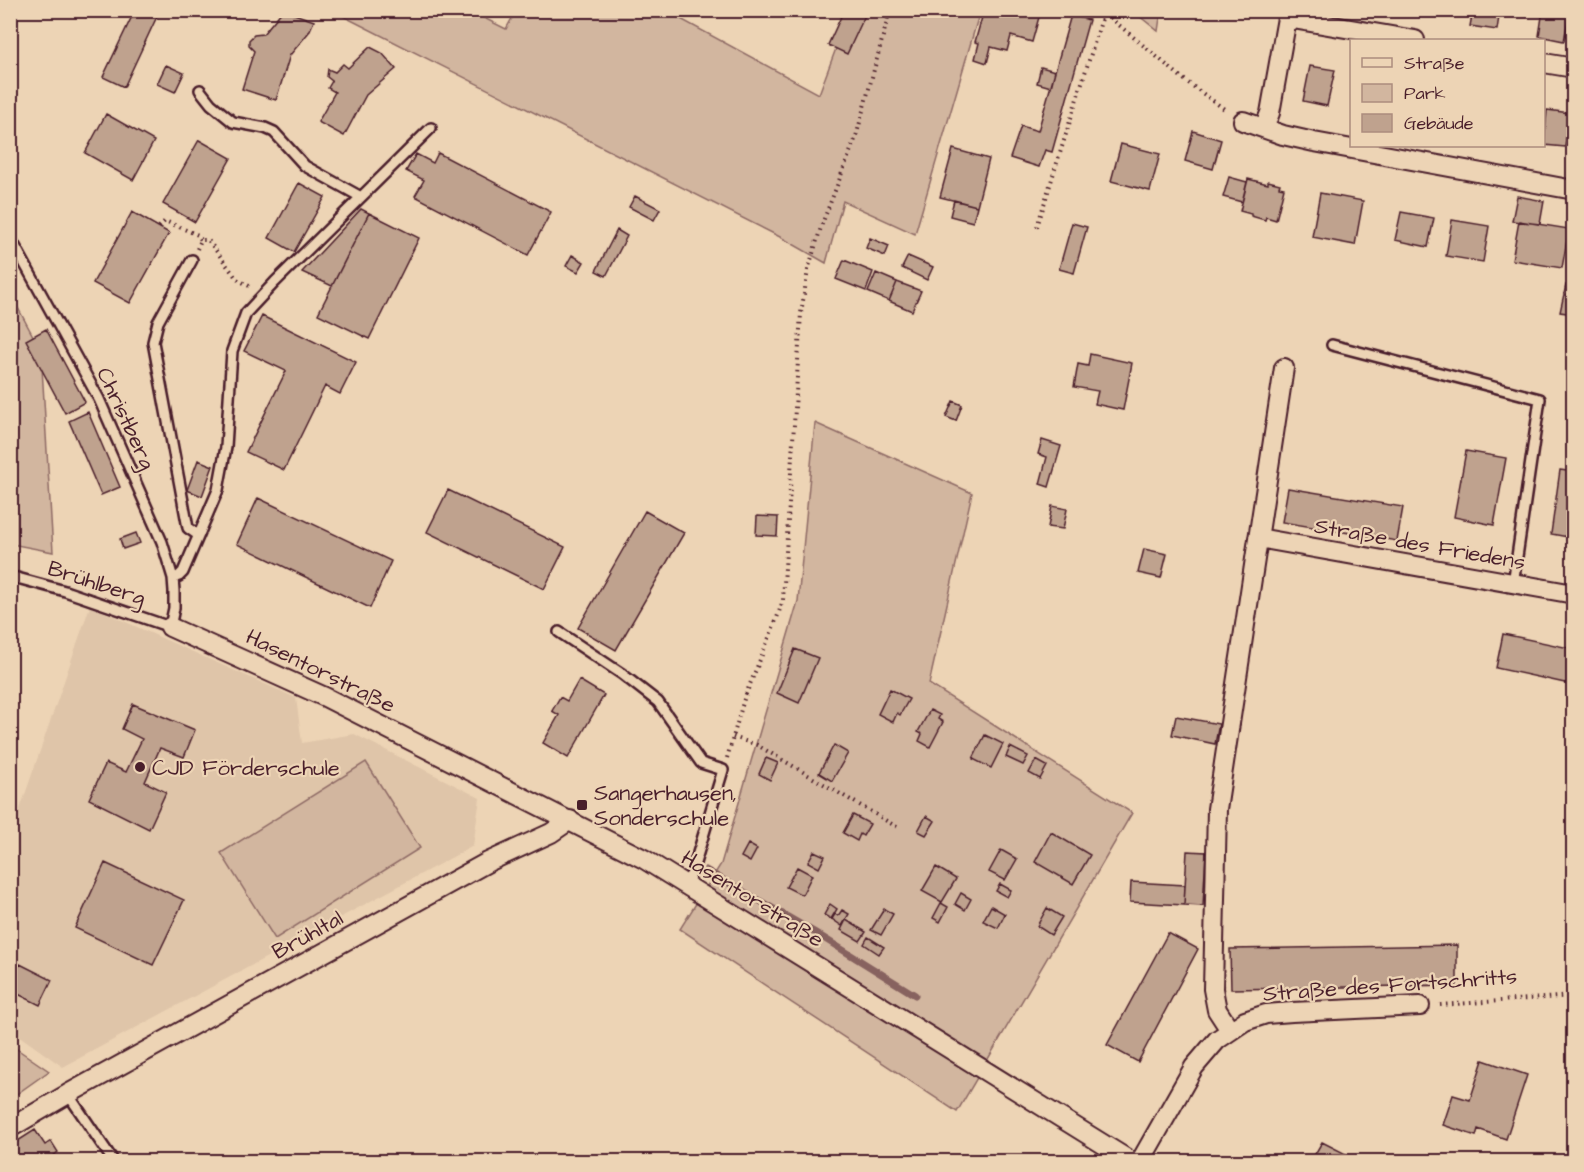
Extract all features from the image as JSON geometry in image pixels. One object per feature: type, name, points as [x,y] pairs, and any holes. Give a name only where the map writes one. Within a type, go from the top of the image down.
[{"type":"street","points":[[1264,128],[1270,113],[1287,14],[1410,39]]},
{"type":"street","points":[[1545,63],[1574,68]]},
{"type":"street","points":[[1243,121],[1314,142],[1574,190]]},
{"type":"street","points":[[1230,1030],[1217,1010],[1213,989],[1217,808],[1284,368]]},
{"type":"street","name":"Straße des Friedens","points":[[1258,538],[1574,594]]},
{"type":"street","name":"Hasentorstraße","points":[[170,627],[325,697],[570,820],[686,883],[1131,1161]]},
{"type":"street","name":"Brühltal","points":[[10,1128],[488,862],[551,833],[570,820]]},
{"type":"street","name":"Straße des Fortschritts","points":[[1131,1161],[1209,1047],[1251,1017],[1266,1014],[1420,1006]]},
{"type":"lane","points":[[200,90],[212,104],[234,122],[274,132],[305,166],[361,197]]},
{"type":"lane","points":[[172,578],[183,572],[218,490],[226,447],[232,351],[246,313],[431,128]]},
{"type":"lane","name":"Christberg","points":[[10,237],[99,399],[162,542],[172,578],[174,608],[170,627]]},
{"type":"lane","points":[[192,260],[158,322],[153,342],[188,528],[198,535]]},
{"type":"lane","points":[[1332,345],[1540,399],[1513,584]]},
{"type":"lane","name":"Brühlberg","points":[[10,576],[64,591],[170,627]]},
{"type":"lane","points":[[559,632],[622,674],[658,702],[701,763],[723,770],[692,873],[686,883]]},
{"type":"lane","points":[[68,1094],[114,1161]]},
{"type":"path","points":[[723,770],[747,692],[779,614],[783,595],[801,313],[808,270],[822,224],[856,137],[890,10]]},
{"type":"path","points":[[1036,227],[1102,11],[1187,82],[1243,121]]},
{"type":"path","points":[[159,227],[165,221],[198,235],[201,240]]},
{"type":"path","points":[[201,240],[208,240],[237,279],[251,287],[260,297]]},
{"type":"path","points":[[192,260],[201,240]]},
{"type":"path","points":[[733,737],[757,746],[897,827]]},
{"type":"path","name":"Straße des Fortschritts","points":[[1420,1006],[1574,996]]},
{"type":"shaded area","points":[[90,606],[296,698],[302,743],[354,734],[480,798],[473,846],[63,1067],[11,1030],[10,838]]},
{"type":"green space","points":[[333,11],[470,11],[506,29],[516,11],[666,11],[819,94],[850,11],[980,11],[915,234],[843,201],[826,263],[784,239]]},
{"type":"green space","points":[[1133,11],[1161,11],[1158,31]]},
{"type":"green space","points":[[10,293],[41,351],[53,552],[11,544]]},
{"type":"green space","points":[[815,423],[972,493],[929,684],[1132,813],[957,1112],[680,929],[721,864],[798,601]]},
{"type":"green space","points":[[366,762],[420,848],[275,939],[221,853]]},
{"type":"green space","points":[[11,1045],[49,1071],[10,1098]]},
{"type":"building","points":[[135,10],[160,10],[124,87],[103,77]]},
{"type":"building","points":[[283,10],[314,21],[309,32],[290,55],[276,100],[242,89],[254,51],[249,46],[249,40],[254,35],[263,34]]},
{"type":"building","points":[[844,10],[867,11],[847,54],[828,45]]},
{"type":"building","points":[[984,10],[1041,10],[1032,42],[1011,36],[1007,51],[991,47],[987,63],[975,59],[979,43],[975,42]]},
{"type":"building","points":[[1409,10],[1439,10],[1438,17],[1409,13]]},
{"type":"building","points":[[1473,10],[1500,10],[1497,30],[1470,26]]},
{"type":"building","points":[[1543,10],[1570,10],[1564,41],[1539,36]]},
{"type":"building","points":[[1071,15],[1089,20],[1052,152],[1045,150],[1039,167],[1010,158],[1021,126],[1038,131]]},
{"type":"building","points":[[370,47],[382,53],[396,69],[366,95],[344,136],[318,122],[335,92],[328,88],[332,81],[327,77],[328,69],[335,72],[343,64],[348,68]]},
{"type":"building","points":[[166,65],[184,73],[175,92],[157,84]]},
{"type":"building","points":[[1310,66],[1335,70],[1327,106],[1303,101]]},
{"type":"building","points":[[1041,67],[1055,71],[1051,87],[1037,83]]},
{"type":"building","points":[[1547,110],[1570,113],[1565,147],[1545,145]]},
{"type":"building","points":[[106,114],[154,141],[133,180],[85,153]]},
{"type":"building","points":[[1193,131],[1221,140],[1213,169],[1185,161]]},
{"type":"building","points":[[199,140],[231,158],[195,222],[163,204]]},
{"type":"building","points":[[1121,144],[1160,154],[1150,191],[1111,181]]},
{"type":"building","points":[[953,149],[989,159],[977,206],[940,197]]},
{"type":"building","points":[[438,153],[551,212],[528,255],[415,196],[424,180],[406,171],[416,154],[433,163]]},
{"type":"building","points":[[1229,177],[1247,182],[1242,202],[1223,197]]},
{"type":"building","points":[[1248,179],[1268,184],[1268,181],[1280,184],[1279,187],[1284,188],[1276,220],[1266,217],[1265,220],[1240,211]]},
{"type":"building","points":[[299,183],[325,197],[294,252],[269,238]]},
{"type":"building","points":[[1320,193],[1363,201],[1355,245],[1312,237]]},
{"type":"building","points":[[635,196],[660,209],[654,220],[629,207]]},
{"type":"building","points":[[1517,196],[1544,201],[1540,224],[1512,221]]},
{"type":"building","points":[[954,200],[977,206],[973,222],[950,216]]},
{"type":"building","points":[[361,209],[369,213],[332,286],[302,272]]},
{"type":"building","points":[[132,212],[169,233],[130,303],[93,283]]},
{"type":"building","points":[[1401,212],[1434,218],[1428,247],[1395,240]]},
{"type":"building","points":[[369,213],[419,238],[369,339],[318,314]]},
{"type":"building","points":[[1452,220],[1489,226],[1483,262],[1446,256]]},
{"type":"building","points":[[1519,221],[1569,229],[1562,268],[1512,260]]},
{"type":"building","points":[[1072,223],[1087,227],[1074,273],[1059,269]]},
{"type":"building","points":[[617,230],[627,236],[606,276],[596,271]]},
{"type":"building","points":[[870,238],[889,246],[885,256],[866,248]]},
{"type":"building","points":[[572,255],[584,262],[578,272],[566,266]]},
{"type":"building","points":[[908,256],[933,267],[927,280],[902,268]]},
{"type":"building","points":[[844,260],[873,272],[866,291],[836,279]]},
{"type":"building","points":[[876,273],[897,282],[889,301],[868,292]]},
{"type":"building","points":[[897,282],[921,291],[912,311],[889,301]]},
{"type":"building","points":[[1566,285],[1574,287],[1574,314],[1560,312]]},
{"type":"building","points":[[262,316],[356,362],[340,394],[325,386],[284,470],[246,452],[286,371],[244,351]]},
{"type":"building","points":[[46,329],[85,402],[65,413],[26,340]]},
{"type":"building","points":[[1090,354],[1132,363],[1123,410],[1095,404],[1098,391],[1074,387],[1078,364],[1088,366]]},
{"type":"building","points":[[953,401],[962,405],[956,421],[946,417]]},
{"type":"building","points":[[88,412],[120,487],[101,495],[69,421]]},
{"type":"building","points":[[1042,440],[1061,446],[1049,487],[1040,484],[1047,457],[1038,454]]},
{"type":"building","points":[[1466,451],[1506,458],[1494,525],[1454,517]]},
{"type":"building","points":[[198,460],[213,466],[202,496],[187,490]]},
{"type":"building","points":[[1560,470],[1574,472],[1574,538],[1551,534]]},
{"type":"building","points":[[1288,488],[1403,507],[1397,541],[1282,522]]},
{"type":"building","points":[[448,490],[565,547],[544,589],[427,532]]},
{"type":"building","points":[[258,498],[391,561],[370,608],[237,544]]},
{"type":"building","points":[[1052,506],[1067,509],[1063,529],[1048,527]]},
{"type":"building","points":[[645,511],[684,533],[616,650],[578,628]]},
{"type":"building","points":[[757,516],[778,517],[777,536],[756,535]]},
{"type":"building","points":[[136,533],[140,543],[123,549],[120,539]]},
{"type":"building","points":[[1144,549],[1167,554],[1161,578],[1138,573]]},
{"type":"building","points":[[1503,634],[1574,649],[1574,685],[1496,668]]},
{"type":"building","points":[[795,649],[818,658],[799,703],[777,693]]},
{"type":"building","points":[[579,680],[604,695],[568,758],[543,743],[559,715],[552,711],[560,697],[567,701]]},
{"type":"building","points":[[890,689],[909,699],[900,715],[897,713],[893,722],[878,714]]},
{"type":"building","name":"CJD Förderschule","points":[[133,704],[195,730],[184,757],[160,748],[145,782],[166,792],[149,829],[89,799],[106,763],[126,772],[142,739],[122,729]]},
{"type":"building","points":[[930,710],[940,715],[938,719],[943,722],[930,747],[919,741],[922,734],[918,732]]},
{"type":"building","points":[[1176,716],[1219,724],[1215,744],[1172,735]]},
{"type":"building","points":[[985,735],[1003,744],[991,768],[973,759]]},
{"type":"building","points":[[834,745],[848,753],[832,781],[819,773]]},
{"type":"building","points":[[1010,747],[1028,756],[1023,765],[1006,757]]},
{"type":"building","points":[[766,758],[778,763],[770,780],[759,774]]},
{"type":"building","points":[[1036,760],[1047,766],[1040,779],[1029,773]]},
{"type":"building","points":[[853,815],[870,824],[863,836],[860,834],[857,841],[843,833]]},
{"type":"building","points":[[926,816],[935,821],[926,835],[918,831]]},
{"type":"building","points":[[1051,832],[1090,855],[1073,884],[1035,862]]},
{"type":"building","points":[[748,844],[757,849],[750,862],[741,857]]},
{"type":"building","points":[[1001,850],[1017,859],[1005,880],[989,872]]},
{"type":"building","points":[[814,851],[825,856],[819,868],[808,862]]},
{"type":"building","points":[[1187,851],[1206,852],[1203,906],[1184,905]]},
{"type":"building","points":[[105,863],[184,900],[153,965],[75,928]]},
{"type":"building","points":[[797,867],[812,875],[802,895],[786,887]]},
{"type":"building","points":[[936,867],[956,879],[942,902],[922,891]]},
{"type":"building","points":[[1131,882],[1185,885],[1184,905],[1130,902]]},
{"type":"building","points":[[1000,884],[1011,890],[1007,897],[996,891]]},
{"type":"building","points":[[961,893],[971,899],[965,910],[955,904]]},
{"type":"building","points":[[941,903],[948,907],[940,922],[933,918]]},
{"type":"building","points":[[830,904],[837,909],[831,919],[824,915]]},
{"type":"building","points":[[991,906],[1005,914],[998,928],[983,921]]},
{"type":"building","points":[[1047,908],[1062,917],[1051,935],[1037,926]]},
{"type":"building","points":[[884,909],[893,914],[881,935],[871,930]]},
{"type":"building","points":[[842,910],[849,914],[842,926],[832,919]]},
{"type":"building","points":[[846,920],[866,932],[860,941],[841,930]]},
{"type":"building","points":[[1168,933],[1198,949],[1138,1062],[1107,1045]]},
{"type":"building","points":[[868,937],[884,947],[879,954],[864,944]]},
{"type":"building","points":[[1457,945],[1457,985],[1231,989],[1230,949]]},
{"type":"building","points":[[20,964],[52,980],[40,1005],[10,990],[10,982]]},
{"type":"building","points":[[1483,1060],[1527,1075],[1506,1139],[1478,1129],[1476,1136],[1443,1125],[1453,1095],[1470,1100]]},
{"type":"building","points":[[35,1130],[45,1145],[51,1141],[58,1152],[52,1157],[55,1162],[10,1162],[10,1146]]},
{"type":"building","points":[[1322,1142],[1346,1154],[1343,1162],[1311,1161]]},
{"type":"waterway","points":[[706,870],[814,932],[915,995]]},
{"type":"place","name":"CJD Förderschule","points":[[140,767]]},
{"type":"place","name":"Sangerhausen, Sonderschule","points":[[582,805]]}]
